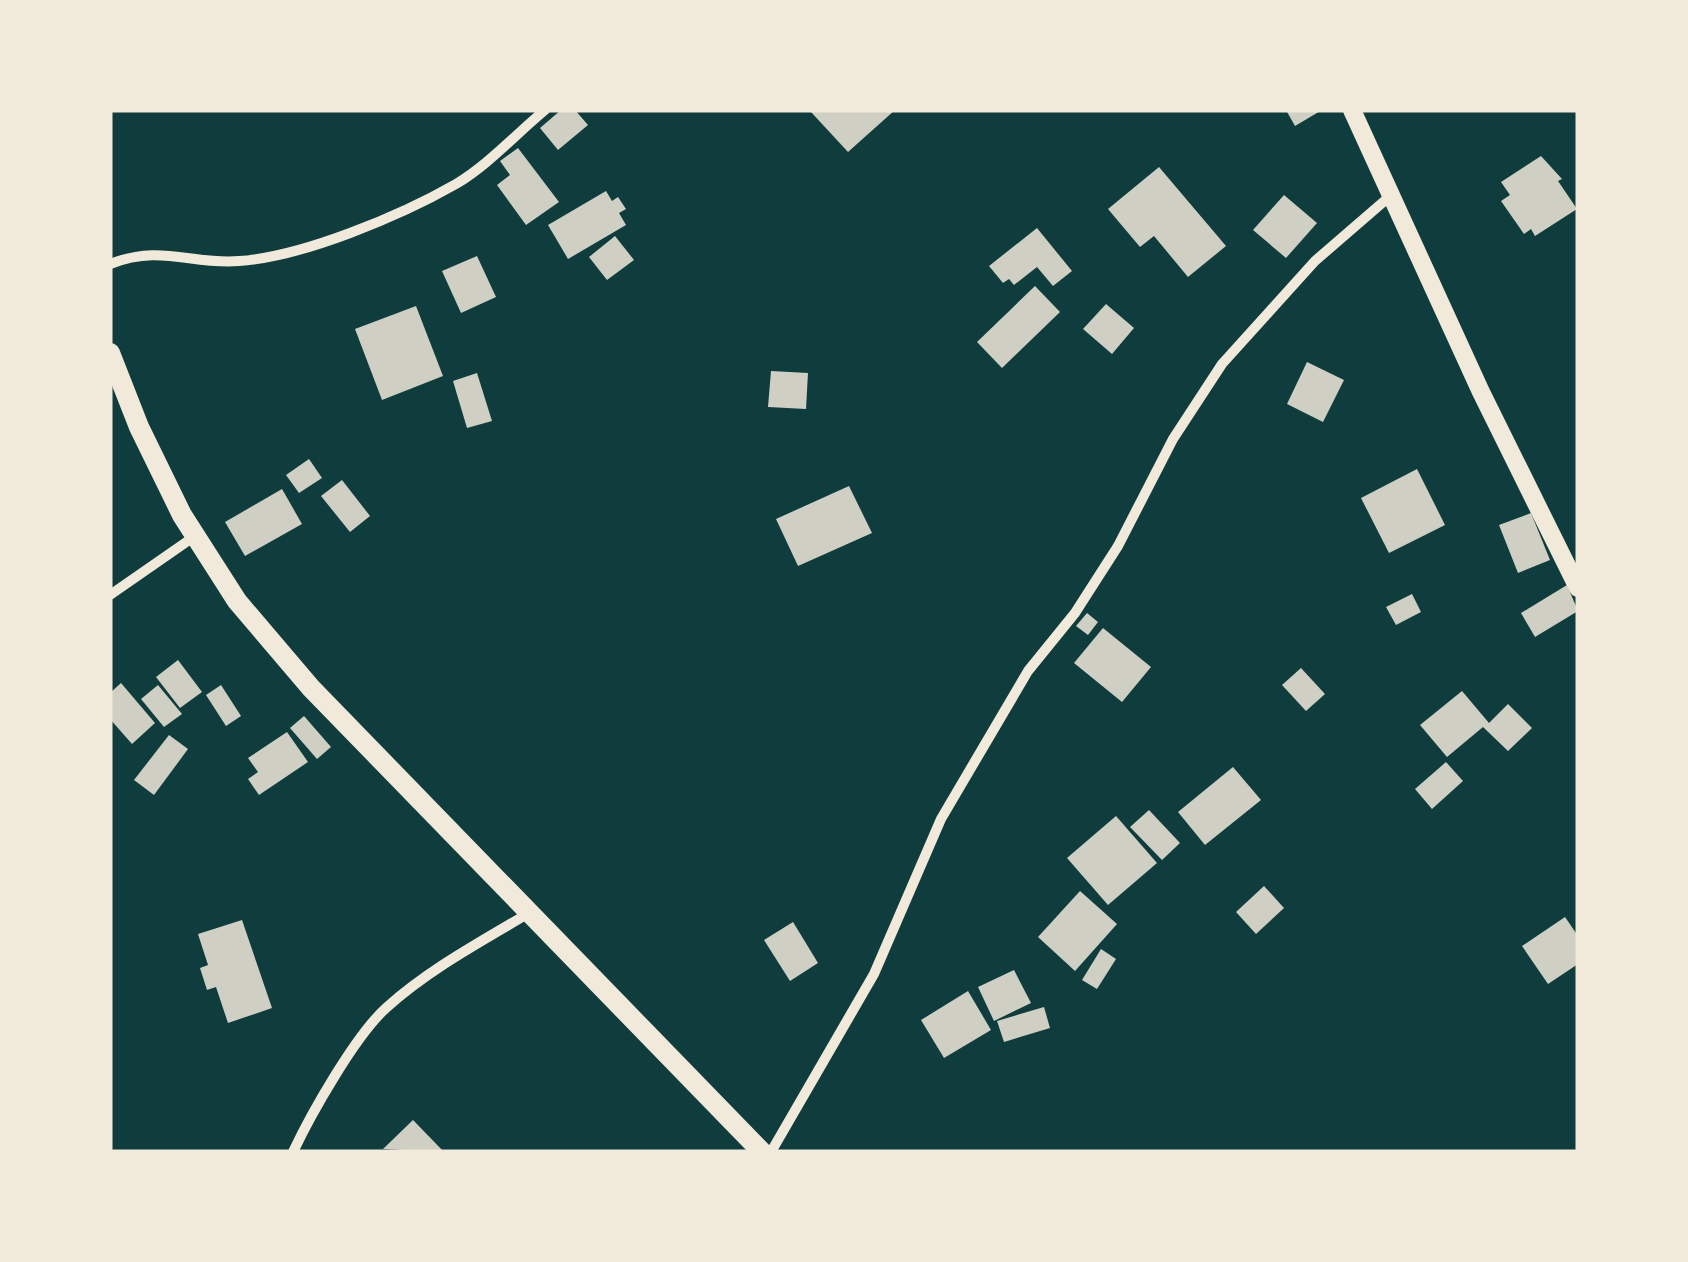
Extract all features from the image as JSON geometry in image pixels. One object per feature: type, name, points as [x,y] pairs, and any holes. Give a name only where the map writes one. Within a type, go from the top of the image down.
[{"type":"main road","points":[[110,353],[138,427],[195,536],[237,601],[311,688],[762,1152]]},
{"type":"street","points":[[110,264],[160,252],[234,262],[262,259],[338,237],[457,183],[544,110]]},
{"type":"street","points":[[1352,110],[1389,197],[1578,588]]},
{"type":"street","points":[[771,1152],[874,974],[918,866],[950,805],[1028,671],[1075,613],[1118,546],[1192,409],[1222,364],[1315,262],[1389,197]]},
{"type":"street","points":[[110,595],[195,536]]},
{"type":"street","points":[[292,1152],[306,1123],[382,1012],[420,980],[530,912]]},
{"type":"building","points":[[561,110],[575,110],[588,125],[558,150],[540,128]]},
{"type":"building","points":[[813,110],[895,110],[848,152],[811,112]]},
{"type":"building","points":[[1286,110],[1322,110],[1295,126]]},
{"type":"building","points":[[518,148],[559,202],[526,225],[497,185],[510,175],[500,161]]},
{"type":"building","points":[[1541,156],[1562,179],[1558,181],[1577,209],[1535,236],[1531,229],[1524,234],[1501,201],[1510,195],[1501,182]]},
{"type":"building","points":[[1159,167],[1226,246],[1188,277],[1154,236],[1140,247],[1108,209]]},
{"type":"building","points":[[606,191],[612,201],[618,197],[626,209],[619,213],[626,225],[568,259],[548,225]]},
{"type":"building","points":[[1284,195],[1317,223],[1286,258],[1253,230]]},
{"type":"building","points":[[1037,228],[1072,271],[1053,286],[1037,267],[1014,285],[1009,279],[1003,283],[989,266]]},
{"type":"building","points":[[615,236],[634,260],[607,280],[589,257]]},
{"type":"building","points":[[477,256],[496,297],[461,313],[442,271]]},
{"type":"building","points":[[1035,286],[1060,312],[1002,368],[977,342]]},
{"type":"building","points":[[1106,304],[1134,328],[1112,354],[1083,329]]},
{"type":"building","points":[[416,306],[443,376],[382,400],[355,329]]},
{"type":"building","points":[[1307,362],[1344,380],[1323,422],[1287,404]]},
{"type":"building","points":[[771,371],[808,373],[806,409],[768,407]]},
{"type":"building","points":[[477,373],[492,421],[467,428],[453,381]]},
{"type":"building","points":[[309,459],[322,478],[299,493],[286,475]]},
{"type":"building","points":[[1417,469],[1445,525],[1389,553],[1361,498]]},
{"type":"building","points":[[342,480],[370,516],[350,532],[321,496]]},
{"type":"building","points":[[849,486],[872,533],[798,566],[776,519]]},
{"type":"building","points":[[282,489],[302,524],[245,556],[225,522]]},
{"type":"building","points":[[1531,513],[1550,560],[1518,573],[1499,525]]},
{"type":"building","points":[[1567,585],[1578,611],[1535,637],[1521,613]]},
{"type":"building","points":[[1412,594],[1421,612],[1396,625],[1386,607]]},
{"type":"building","points":[[1087,613],[1098,622],[1088,635],[1076,626]]},
{"type":"building","points":[[1103,628],[1151,667],[1122,702],[1074,663]]},
{"type":"building","points":[[178,660],[202,692],[180,708],[156,677]]},
{"type":"building","points":[[1301,668],[1325,694],[1306,711],[1282,685]]},
{"type":"building","points":[[121,683],[155,723],[132,744],[110,719],[110,693]]},
{"type":"building","points":[[158,685],[182,714],[164,727],[141,699]]},
{"type":"building","points":[[221,685],[241,716],[226,726],[206,695]]},
{"type":"building","points":[[1462,691],[1489,723],[1508,704],[1532,728],[1508,751],[1483,727],[1447,757],[1420,725]]},
{"type":"building","points":[[304,716],[331,747],[317,759],[290,728]]},
{"type":"building","points":[[287,732],[308,762],[259,795],[248,779],[258,772],[248,758]]},
{"type":"building","points":[[169,735],[188,749],[154,795],[134,780]]},
{"type":"building","points":[[1446,762],[1463,781],[1432,809],[1415,789]]},
{"type":"building","points":[[1233,767],[1261,800],[1205,845],[1178,812]]},
{"type":"building","points":[[1149,810],[1180,843],[1162,860],[1130,827]]},
{"type":"building","points":[[1116,816],[1157,863],[1108,905],[1067,858]]},
{"type":"building","points":[[1264,886],[1284,908],[1256,934],[1236,912]]},
{"type":"building","points":[[1080,891],[1117,924],[1075,971],[1038,937]]},
{"type":"building","points":[[1565,917],[1578,936],[1578,964],[1548,984],[1522,946]]},
{"type":"building","points":[[242,920],[272,1008],[228,1023],[216,987],[207,990],[200,968],[208,965],[198,934]]},
{"type":"building","points":[[793,922],[818,963],[790,981],[764,940]]},
{"type":"building","points":[[1101,949],[1116,959],[1097,989],[1082,980]]},
{"type":"building","points":[[1014,970],[1031,1003],[994,1021],[978,987]]},
{"type":"building","points":[[968,991],[991,1030],[944,1058],[921,1020]]},
{"type":"building","points":[[1044,1007],[1050,1028],[1004,1042],[997,1021]]},
{"type":"building","points":[[413,1120],[444,1152],[383,1149]]}]
